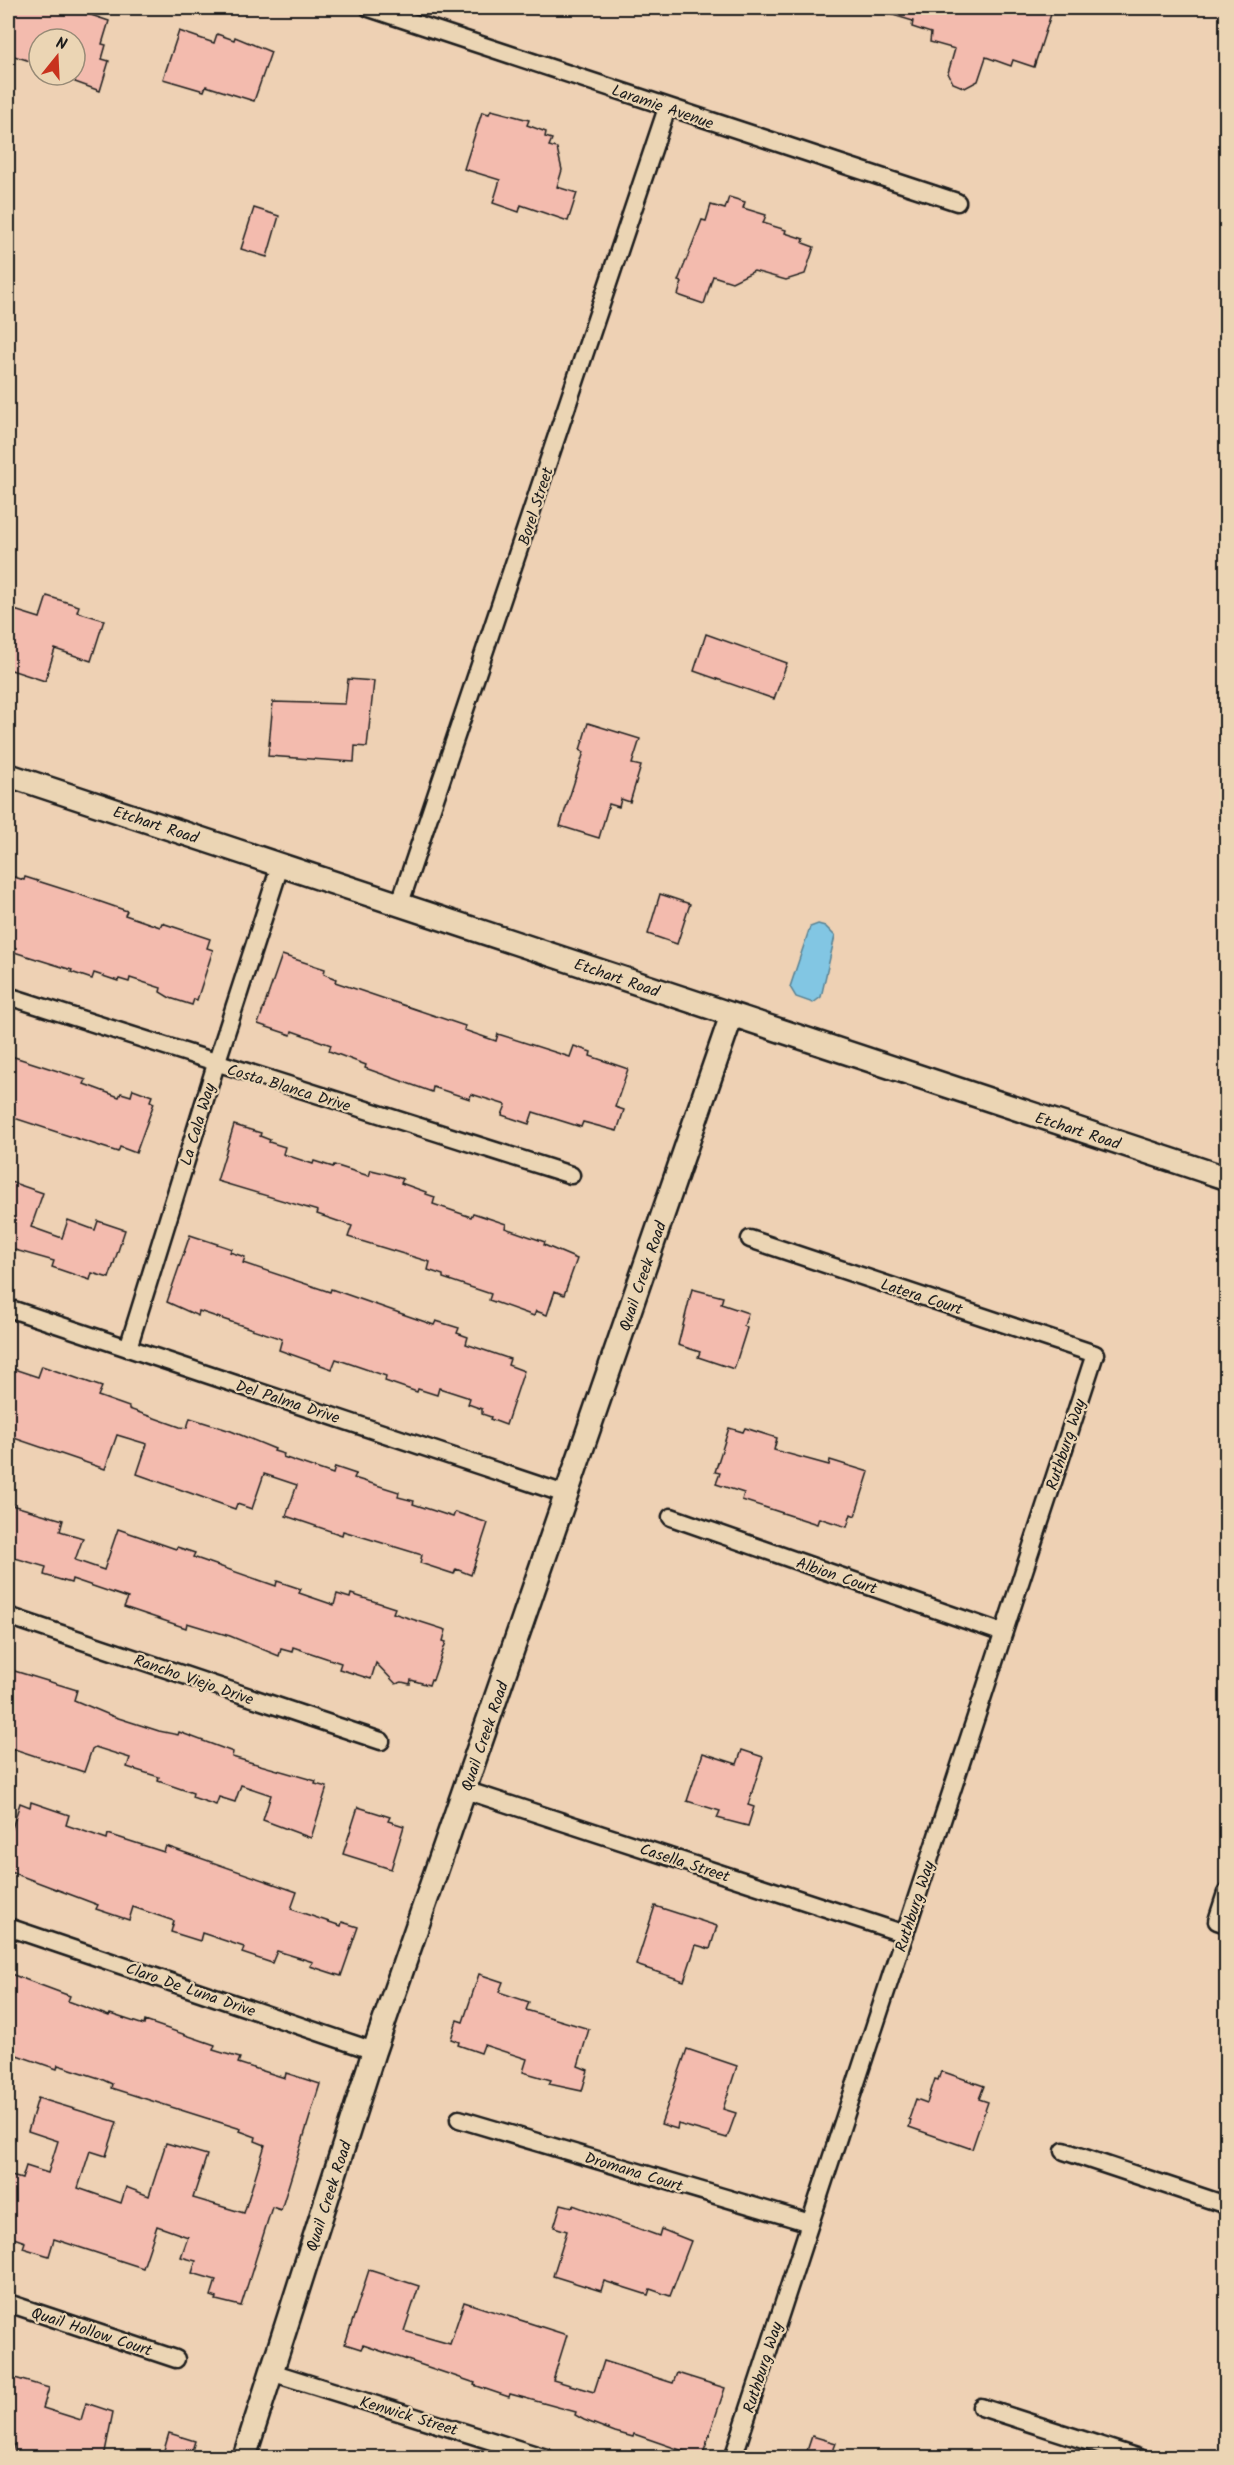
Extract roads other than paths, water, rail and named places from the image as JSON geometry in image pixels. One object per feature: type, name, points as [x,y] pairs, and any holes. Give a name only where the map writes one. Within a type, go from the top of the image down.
[{"type":"street","name":"Laramie Avenue","points":[[369,8],[957,202]]},
{"type":"street","name":"Borel Street","points":[[400,903],[667,108]]},
{"type":"street","name":"Etchart Road","points":[[8,776],[400,903],[731,1017],[1227,1178]]},
{"type":"street","name":"La Cala Way","points":[[128,1348],[280,866]]},
{"type":"street","name":"Costa Blanca Drive","points":[[8,996],[571,1175]]},
{"type":"street","name":"Quail Creek Road","points":[[244,2457],[374,2051],[568,1495],[731,1017]]},
{"type":"street","name":"Latera Court","points":[[750,1239],[1095,1354]]},
{"type":"street","name":"Del Palma Drive","points":[[8,1308],[568,1495]]},
{"type":"street","name":"Ruthburg Way","points":[[733,2457],[1095,1354]]},
{"type":"street","name":"Albion Court","points":[[671,1517],[1003,1633]]},
{"type":"street","name":"Rancho Viejo Drive","points":[[8,1616],[381,1741]]},
{"type":"street","name":"Casella Street","points":[[465,1790],[905,1934]]},
{"type":"street","points":[[1222,1923],[1227,1893]]},
{"type":"street","name":"Claro De Luna Drive","points":[[8,1927],[374,2051]]},
{"type":"street","name":"Dromana Court","points":[[459,2119],[810,2223]]},
{"type":"street","points":[[1064,2151],[1227,2205]]},
{"type":"street","name":"Quail Hollow Court","points":[[8,2303],[176,2359]]},
{"type":"street","name":"Kenwick Street","points":[[271,2372],[546,2457]]},
{"type":"street","points":[[981,2407],[1139,2457]]},
{"type":"water","points":[[818,924],[825,926],[835,936],[821,997],[813,1003],[796,997],[790,987],[810,927]]}]
